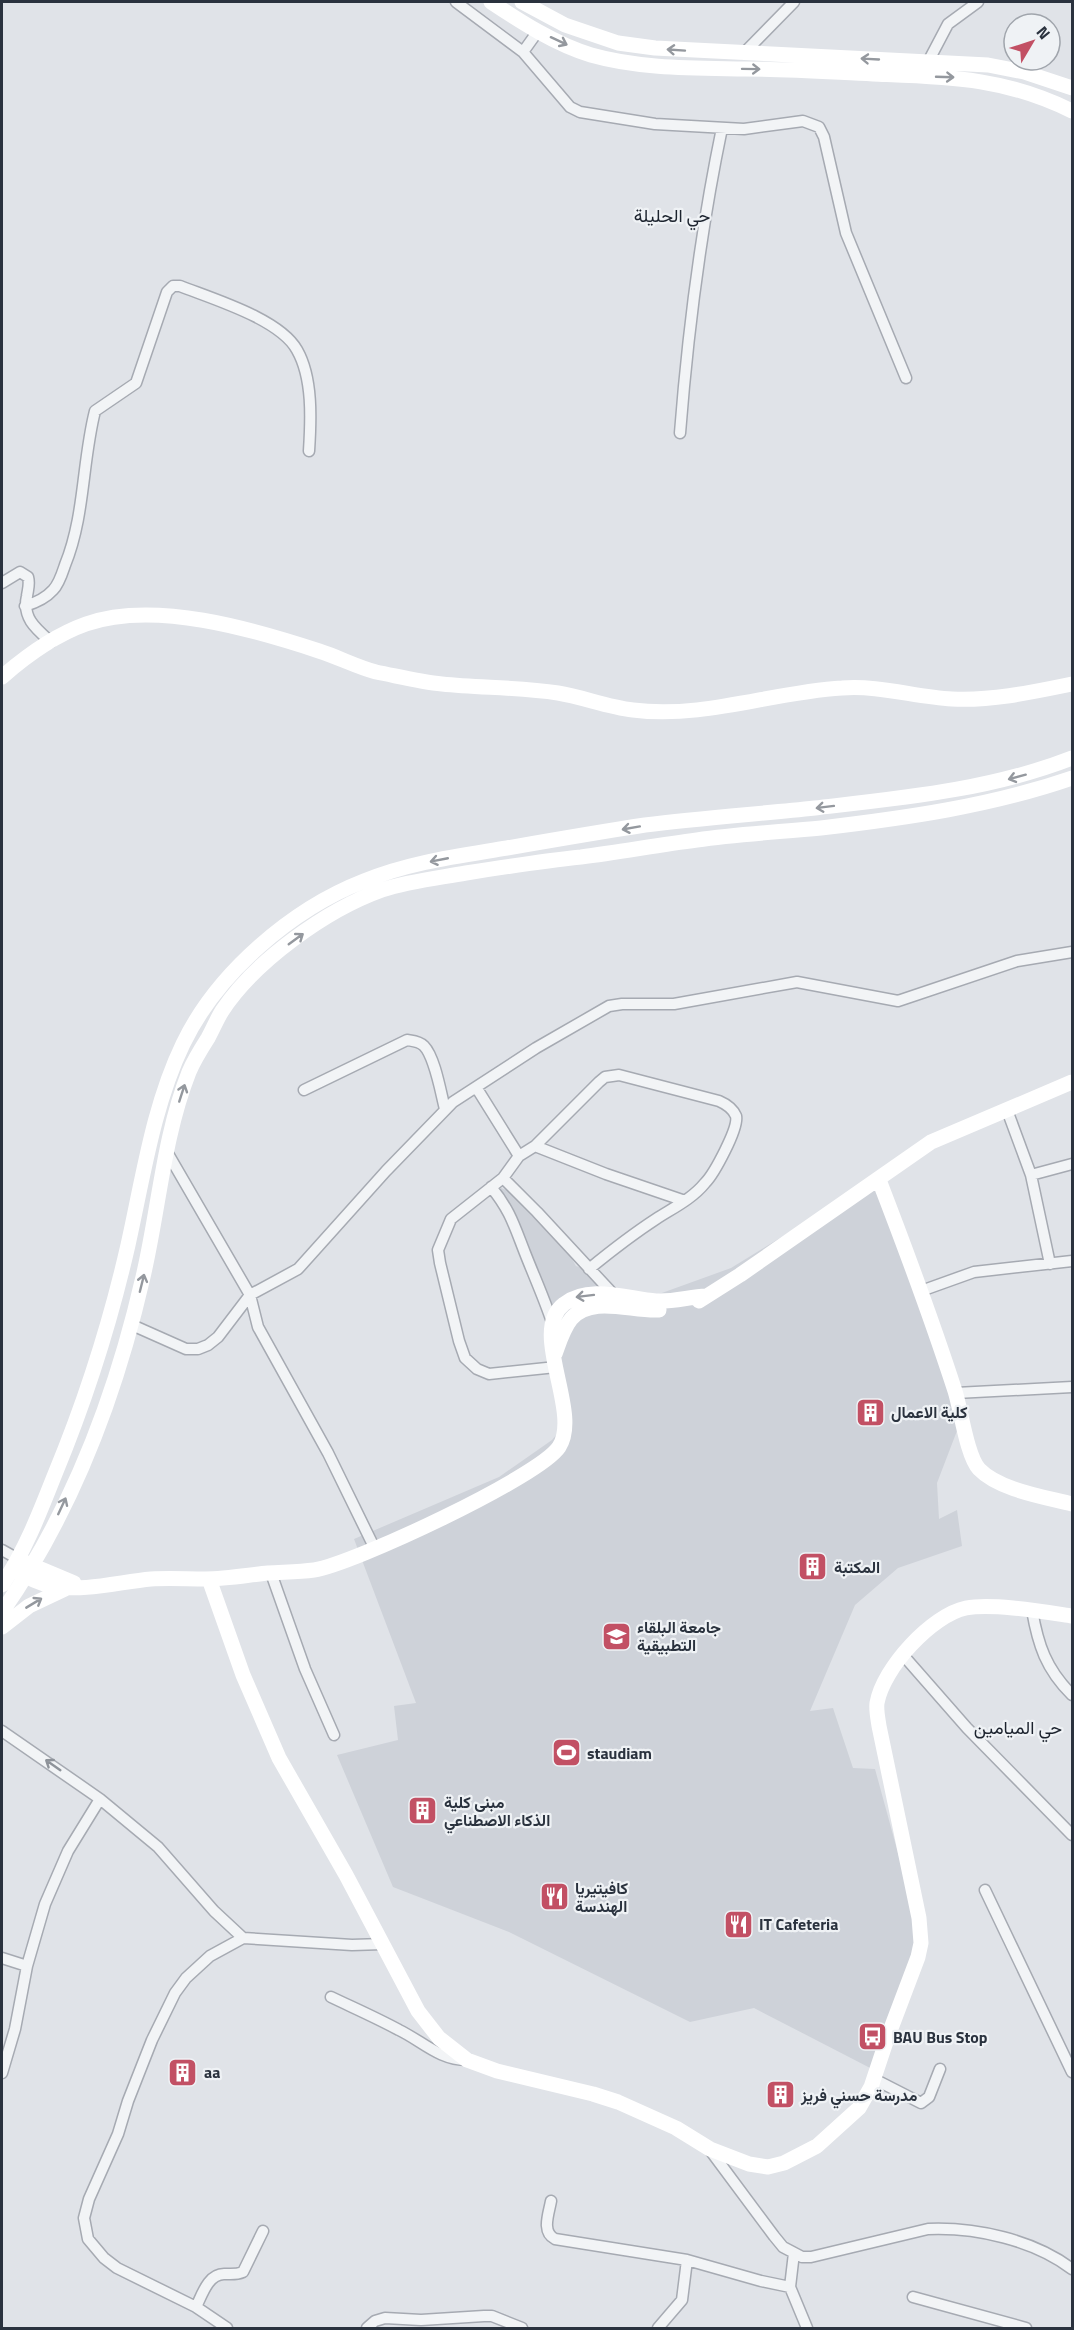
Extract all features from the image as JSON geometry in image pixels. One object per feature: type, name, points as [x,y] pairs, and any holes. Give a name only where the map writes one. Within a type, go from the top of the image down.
[{"type":"street","points":[[456,2],[523,52],[574,109],[610,118],[656,124],[757,128],[803,121],[819,127],[824,137],[846,233],[906,378]]},
{"type":"street","points":[[491,2],[538,31],[591,55],[622,61],[697,68],[777,69],[964,78],[1026,92],[1072,111]]},
{"type":"street","points":[[522,2],[565,25],[618,43],[680,50],[988,65],[1024,72],[1072,88]]},
{"type":"street","points":[[744,53],[794,2]]},
{"type":"street","points":[[928,62],[948,24],[978,2]]},
{"type":"street","points":[[523,52],[538,31]]},
{"type":"street","points":[[680,433],[694,282],[722,128]]},
{"type":"street","points":[[25,606],[36,603],[58,583],[71,549],[84,489],[95,411],[136,383],[167,292],[173,286],[180,286],[260,319],[291,341],[302,360],[312,412],[309,451]]},
{"type":"street","points":[[2,583],[20,572],[28,577],[30,582],[25,606],[26,614],[34,627],[51,642]]},
{"type":"street","points":[[2,677],[33,653],[86,624],[154,614],[213,622],[291,642],[372,671],[438,684],[496,686],[558,693],[631,710],[653,712],[717,708],[814,690],[846,687],[866,687],[951,699],[977,699],[1015,695],[1072,684]]},
{"type":"street","points":[[2,1612],[22,1568],[100,1354],[115,1303],[157,1116],[184,1042],[205,1009],[249,956],[273,934],[327,898],[365,880],[402,868],[532,843],[644,826],[861,803],[996,783],[1033,773],[1072,758]]},
{"type":"street","points":[[2,1585],[22,1568],[50,1532],[94,1440],[132,1325],[172,1125],[190,1069],[223,1010],[243,985],[269,960],[329,916],[381,891],[420,881],[505,866],[696,840],[821,828],[941,812],[999,800],[1072,778]]},
{"type":"street","points":[[693,820],[696,840]]},
{"type":"street","points":[[132,1325],[169,1344],[186,1349],[198,1349],[218,1337],[250,1294],[298,1269],[386,1171],[445,1110],[536,1048],[609,1006],[674,1004],[797,982],[898,1001],[1017,961],[1072,952]]},
{"type":"street","points":[[304,1090],[406,1040],[417,1042],[425,1047],[431,1059],[445,1110]]},
{"type":"street","points":[[555,1361],[489,1374],[477,1369],[465,1358],[438,1250],[452,1219],[503,1178],[519,1156],[534,1146],[599,1082],[612,1075],[719,1101],[727,1105],[737,1119],[722,1156],[706,1183],[685,1201],[637,1232],[589,1269]]},
{"type":"street","points":[[555,1361],[569,1321],[583,1311],[606,1307],[652,1311],[675,1309],[696,1303],[879,1180],[931,1142],[1072,1082]]},
{"type":"street","points":[[476,1087],[519,1156]]},
{"type":"street","points":[[1007,1110],[1031,1175],[1050,1264]]},
{"type":"street","points":[[534,1146],[685,1201]]},
{"type":"street","points":[[166,1152],[250,1294],[258,1327],[328,1453],[375,1549]]},
{"type":"street","points":[[1031,1175],[1072,1164]]},
{"type":"street","points":[[503,1178],[614,1296]]},
{"type":"street","points":[[879,1180],[921,1291],[956,1393],[971,1453],[980,1470],[992,1480],[1072,1504]]},
{"type":"street","points":[[491,1187],[513,1218],[552,1322]]},
{"type":"street","points":[[921,1291],[974,1272],[1072,1261]]},
{"type":"street","points":[[2,1550],[22,1568],[52,1586],[68,1584],[89,1586],[152,1579],[208,1579],[315,1570],[375,1549],[506,1485],[557,1450],[565,1431],[550,1338],[556,1312],[574,1298],[587,1295],[658,1301],[706,1296]]},
{"type":"street","points":[[956,1393],[1072,1387]]},
{"type":"street","points":[[50,1532],[52,1564],[56,1574],[68,1584]]},
{"type":"street","points":[[271,1573],[305,1669],[334,1735]]},
{"type":"street","points":[[208,1579],[243,1676],[279,1758],[346,1875],[427,2025],[439,2038],[467,2060],[497,2071],[618,2102],[676,2128],[710,2149],[749,2164],[768,2167],[784,2163],[817,2146],[848,2120],[866,2097],[913,1974],[921,1942],[911,1874],[897,1819],[877,1715],[883,1687],[903,1655],[916,1640],[945,1617],[959,1611],[975,1607],[1032,1610],[1072,1616]]},
{"type":"street","points":[[2,1628],[29,1606],[68,1584]]},
{"type":"street","points":[[1032,1610],[1038,1642],[1048,1666],[1072,1695]]},
{"type":"street","points":[[903,1655],[967,1728],[1072,1835]]},
{"type":"street","points":[[2,1731],[100,1799],[158,1846],[214,1911],[243,1938]]},
{"type":"street","points":[[2,2073],[15,2029],[27,1966],[45,1904],[63,1862],[100,1799]]},
{"type":"street","points":[[985,1890],[1072,2072]]},
{"type":"street","points":[[227,2328],[196,2307],[117,2268],[104,2258],[88,2239],[84,2218],[89,2199],[118,2134],[128,2101],[152,2040],[175,1993],[186,1978],[210,1956],[243,1938],[352,1945],[383,1944]]},
{"type":"street","points":[[2,1958],[27,1966]]},
{"type":"street","points":[[331,1997],[402,2031],[438,2054],[455,2060],[467,2060]]},
{"type":"street","points":[[873,2079],[921,2103],[929,2097],[940,2069]]},
{"type":"street","points":[[710,2149],[783,2247],[802,2257],[828,2254],[895,2236],[940,2228],[990,2235],[1035,2247],[1054,2256],[1072,2270]]},
{"type":"street","points":[[551,2200],[547,2229],[551,2237],[687,2260],[790,2287]]},
{"type":"street","points":[[196,2307],[212,2278],[221,2274],[233,2275],[243,2272],[263,2231]]},
{"type":"street","points":[[795,2253],[790,2287],[807,2328]]},
{"type":"street","points":[[658,2328],[682,2300],[687,2260]]},
{"type":"street","points":[[913,2297],[1026,2328]]},
{"type":"street","points":[[367,2328],[375,2321],[386,2318],[421,2320],[492,2316],[522,2328]]},
{"type":"shaded area","name":"جامعة البلقاء التطبيقية","points":[[873,1181],[910,1262],[960,1423],[937,1483],[939,1519],[957,1510],[962,1546],[898,1568],[855,1605],[810,1711],[833,1708],[853,1768],[875,1769],[922,1941],[876,2071],[754,2008],[690,2022],[509,1932],[393,1887],[337,1755],[398,1740],[394,1706],[416,1703],[354,1539],[499,1477],[552,1440],[566,1423],[556,1353],[542,1307],[515,1243],[497,1186],[522,1197],[561,1240],[576,1266],[588,1270],[613,1293],[648,1298],[731,1268]]},
{"type":"place","name":"كلية الاعمال","points":[[870,1412]]},
{"type":"place","name":"المكتبة","points":[[813,1567]]},
{"type":"place","name":"جامعة البلقاء التطبيقية","points":[[616,1636]]},
{"type":"place","name":"staudiam","points":[[566,1753]]},
{"type":"place","name":"مبنى كلية الذكاء الاصطناعي","points":[[423,1811]]},
{"type":"place","name":"كافيتيريا الهندسة","points":[[554,1897]]},
{"type":"place","name":"IT Cafeteria","points":[[738,1924]]},
{"type":"place","name":"BAU Bus Stop","points":[[872,2037]]},
{"type":"place","name":"aa","points":[[183,2072]]},
{"type":"place","name":"مدرسة حسني فريز","points":[[780,2095]]},
{"type":"district","name":"حي الحليلة","points":[[672,216]]},
{"type":"district","name":"حي الميامين","points":[[1018,1728]]}]
